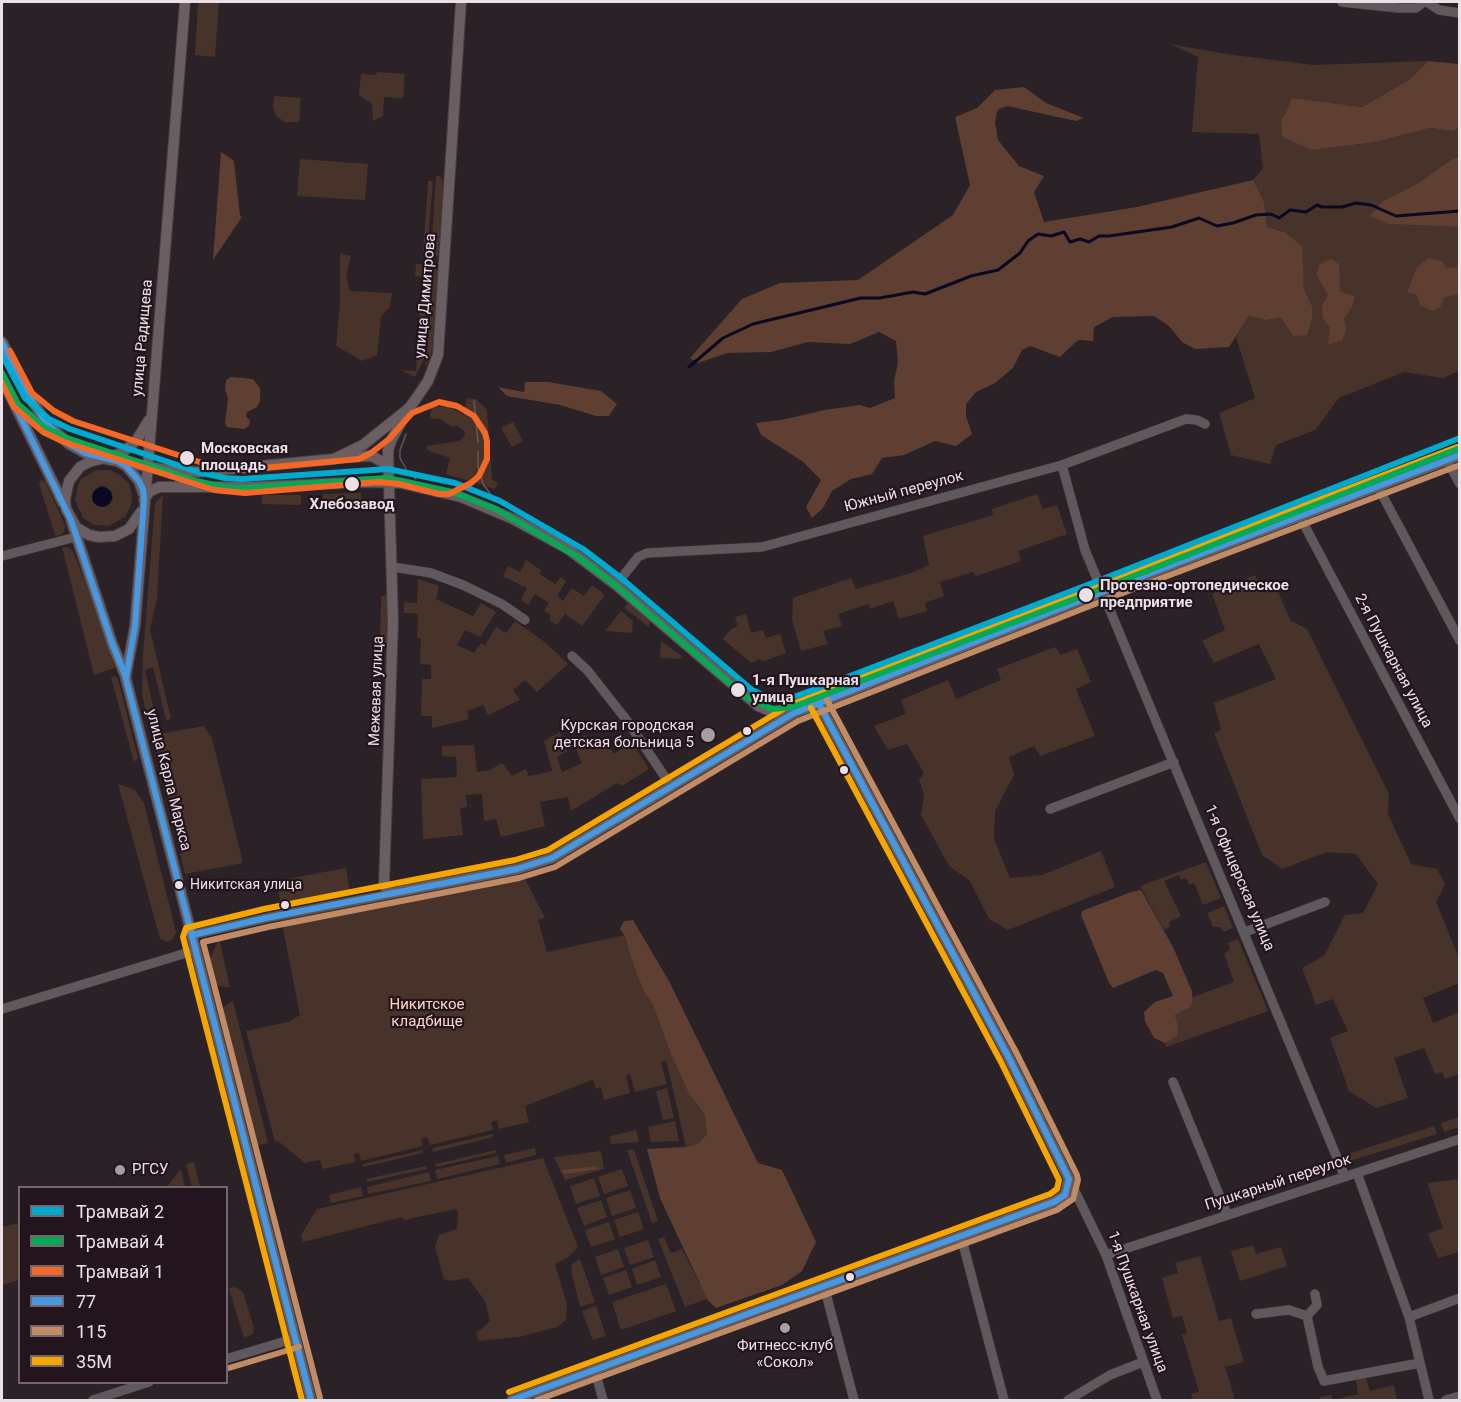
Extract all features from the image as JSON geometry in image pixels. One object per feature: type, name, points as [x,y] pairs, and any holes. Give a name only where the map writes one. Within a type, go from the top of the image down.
[{"type":"main road","name":"улица Радищева","points":[[125,675],[135,626],[185,2]]},
{"type":"main road","name":"улица Димитрова","points":[[106,459],[182,472],[198,472],[341,457],[363,445],[408,409],[428,381],[438,355],[461,2]]},
{"type":"main road","points":[[2,342],[46,423],[69,444],[85,453],[117,461],[134,473],[142,489],[144,500]]},
{"type":"main road","points":[[2,379],[71,520],[76,527],[89,535],[116,536],[129,528],[135,521],[149,492],[159,487],[253,487],[389,482],[408,484],[461,497],[495,510],[568,549],[616,585],[758,705],[778,714],[794,714]]},
{"type":"main road","points":[[66,509],[66,489],[74,473],[89,462],[106,459],[123,452],[136,441],[149,422],[152,408]]},
{"type":"main road","name":"Межевая улица","points":[[396,893],[389,892],[384,884],[393,680],[393,567],[388,451],[408,409]]},
{"type":"main road","points":[[396,893],[517,869],[552,858],[794,714],[1102,592],[1460,455]]},
{"type":"main road","points":[[341,457],[372,456],[384,463],[388,469]]},
{"type":"main road","points":[[250,467],[243,471],[242,479],[246,485],[253,487]]},
{"type":"main road","name":"улица Карла Маркса","points":[[71,520],[125,675],[311,1401]]},
{"type":"main road","name":"1-я Пушкарная улица","points":[[819,704],[1009,1058],[1069,1179]]},
{"type":"main road","points":[[758,705],[766,718],[761,733]]},
{"type":"main road","points":[[512,1401],[1054,1202],[1065,1195],[1069,1179]]},
{"type":"street","points":[[1342,2],[1398,8],[1416,8],[1425,2],[1439,10],[1460,13]]},
{"type":"street","name":"Южный переулок","points":[[616,585],[638,557],[647,554],[762,547],[1062,465],[1186,419],[1197,420],[1205,424]]},
{"type":"street","points":[[1447,460],[1460,484]]},
{"type":"street","name":"1-я Офицерская улица","points":[[1062,465],[1085,550],[1345,1177]]},
{"type":"street","points":[[1378,487],[1460,641]]},
{"type":"street","name":"2-я Пушкарная улица","points":[[1300,517],[1460,819]]},
{"type":"street","points":[[2,556],[76,537]]},
{"type":"street","points":[[393,567],[431,573],[463,585],[502,604],[525,620]]},
{"type":"street","points":[[572,656],[588,670],[628,722],[671,786]]},
{"type":"street","points":[[1050,808],[1174,762]]},
{"type":"street","points":[[192,934],[396,893]]},
{"type":"street","points":[[1245,932],[1325,902]]},
{"type":"street","points":[[2,1009],[196,950]]},
{"type":"street","points":[[1173,1082],[1227,1214]]},
{"type":"street","name":"Пушкарный переулок","points":[[1106,1255],[1460,1139]]},
{"type":"street","points":[[1357,1173],[1408,1317],[1429,1401]]},
{"type":"street","name":"1-я Пушкарная улица","points":[[1069,1179],[1106,1255],[1157,1401]]},
{"type":"street","points":[[961,1236],[1004,1401]]},
{"type":"street","points":[[824,1286],[854,1401]]},
{"type":"street","points":[[1306,1316],[1317,1305],[1316,1294]]},
{"type":"street","points":[[1408,1317],[1460,1298]]},
{"type":"street","points":[[1256,1314],[1289,1310],[1306,1316]]},
{"type":"street","points":[[1306,1316],[1324,1381],[1420,1363]]},
{"type":"street","points":[[228,1358],[296,1338]]},
{"type":"street","points":[[1068,1401],[1110,1375],[1143,1362]]},
{"type":"street","points":[[595,1371],[603,1401]]},
{"type":"street","points":[[93,1401],[146,1384]]},
{"type":"street","points":[[1446,1401],[1460,1396]]},
{"type":"green space","points":[[198,2],[219,2],[215,57],[195,55]]},
{"type":"green space","points":[[1170,44],[1226,54],[1314,65],[1428,61],[1409,80],[1362,107],[1292,99],[1281,119],[1282,137],[1311,150],[1377,142],[1430,128],[1453,131],[1459,128],[1459,157],[1449,160],[1420,182],[1383,201],[1388,224],[1459,227],[1459,371],[1443,378],[1404,372],[1339,398],[1315,430],[1276,445],[1270,464],[1231,455],[1219,413],[1255,398],[1236,337],[1249,316],[1265,320],[1281,318],[1293,336],[1312,306],[1304,289],[1302,271],[1284,232],[1267,227],[1264,202],[1253,180],[1263,168],[1259,134],[1192,132],[1198,57]]},
{"type":"green space","points":[[377,72],[405,74],[403,98],[384,97],[383,116],[373,121],[372,104],[359,95],[361,74],[376,75]]},
{"type":"green space","points":[[274,96],[301,98],[299,122],[285,122],[276,116],[273,108]]},
{"type":"green space","points":[[300,159],[368,164],[365,200],[297,196]]},
{"type":"green space","points":[[436,176],[440,176],[443,181],[439,256],[431,255]]},
{"type":"green space","points":[[428,181],[433,181],[427,255],[423,254]]},
{"type":"green space","points":[[340,253],[351,256],[346,276],[350,291],[392,293],[390,307],[381,317],[377,355],[362,361],[336,346],[340,304]]},
{"type":"green space","points":[[416,264],[431,265],[430,277],[415,276]]},
{"type":"green space","points":[[433,265],[438,271],[432,350],[430,360],[424,367],[427,359]]},
{"type":"green space","points":[[420,307],[428,307],[424,359],[415,377],[400,370],[416,371]]},
{"type":"green space","points":[[467,398],[476,399],[487,410],[492,480],[498,483],[495,489],[446,474],[450,458],[427,450],[427,446],[460,441],[465,435],[457,425],[453,427],[438,418],[432,419],[430,416],[432,406],[449,407],[464,415]]},
{"type":"green space","points":[[513,422],[523,441],[512,447],[501,428]]},
{"type":"green space","points":[[97,470],[110,470],[120,475],[129,484],[132,495],[131,505],[125,517],[109,526],[94,525],[83,518],[75,500],[81,479]],"holes":[[[100,486],[105,486],[112,492],[113,499],[107,506],[102,507],[93,502],[93,492]]]},
{"type":"green space","points":[[41,480],[45,481],[65,525],[64,532],[58,536],[55,535],[39,484]]},
{"type":"green space","points":[[361,493],[361,505],[323,507],[323,494]]},
{"type":"green space","points":[[1037,494],[1043,509],[1057,505],[1067,534],[1018,551],[1021,561],[976,576],[973,572],[940,582],[944,596],[925,603],[927,611],[899,619],[893,601],[870,609],[869,604],[838,614],[842,626],[823,631],[828,644],[801,651],[792,620],[793,598],[851,578],[856,589],[914,572],[929,565],[923,536],[993,515],[992,509]]},
{"type":"green space","points":[[163,495],[157,598],[150,629],[171,719],[166,720],[153,667],[145,670],[157,723],[149,725],[142,694],[143,654],[155,503]]},
{"type":"green space","points":[[262,495],[301,495],[301,505],[262,504]]},
{"type":"green space","points":[[62,547],[68,547],[73,551],[106,636],[115,668],[94,675]]},
{"type":"green space","points":[[526,560],[541,570],[540,574],[555,584],[561,577],[566,581],[557,596],[563,601],[572,588],[584,596],[592,585],[605,595],[582,626],[565,614],[557,625],[549,620],[551,615],[544,611],[549,603],[535,594],[528,605],[521,600],[527,588],[503,576],[508,566],[520,572]]},
{"type":"green space","points":[[1255,575],[1259,584],[1277,590],[1291,621],[1307,629],[1389,794],[1388,814],[1411,864],[1437,869],[1445,884],[1436,902],[1459,958],[1459,983],[1423,998],[1433,1023],[1459,1012],[1459,1074],[1445,1079],[1442,1072],[1435,1074],[1424,1048],[1394,1058],[1408,1098],[1376,1108],[1349,1091],[1330,1038],[1348,1031],[1333,999],[1316,1005],[1302,968],[1324,956],[1345,915],[1363,913],[1378,884],[1356,854],[1327,852],[1282,869],[1262,855],[1214,733],[1221,730],[1214,703],[1276,679],[1259,644],[1214,663],[1202,641],[1225,630],[1212,594]]},
{"type":"green space","points":[[418,579],[439,586],[436,599],[473,616],[481,603],[496,612],[480,637],[465,630],[457,645],[474,653],[481,643],[485,645],[496,627],[506,633],[515,621],[546,643],[568,664],[537,692],[525,680],[513,690],[520,700],[488,715],[483,705],[467,711],[469,719],[432,728],[432,716],[421,716],[422,679],[431,679],[431,665],[420,664],[421,639],[417,638],[418,614],[404,613],[404,602],[417,603]]},
{"type":"green space","points":[[381,596],[389,597],[388,643],[380,646]]},
{"type":"green space","points":[[628,603],[650,620],[649,627],[624,608]]},
{"type":"green space","points":[[621,611],[633,621],[632,633],[605,631]]},
{"type":"green space","points":[[746,614],[751,633],[763,630],[766,638],[780,634],[786,653],[762,662],[760,659],[751,663],[723,639],[731,629],[738,626],[735,617]]},
{"type":"green space","points":[[661,641],[682,656],[680,659],[660,658]]},
{"type":"green space","points":[[1055,647],[1061,655],[1077,649],[1091,682],[1076,689],[1095,736],[1040,756],[1034,746],[1009,757],[1014,775],[995,811],[994,839],[1010,878],[1042,875],[1101,851],[1115,887],[1008,930],[989,919],[970,881],[949,866],[921,815],[924,794],[919,780],[924,773],[907,744],[888,750],[874,726],[906,714],[901,700],[948,680],[956,699],[1001,680],[997,669]]},
{"type":"green space","points":[[115,676],[118,679],[138,758],[134,762],[111,677]]},
{"type":"green space","points":[[204,726],[212,739],[243,863],[185,874],[153,735]]},
{"type":"green space","points":[[560,732],[567,751],[557,757],[562,772],[582,763],[573,742],[586,735],[593,747],[604,739],[614,754],[632,742],[649,769],[622,786],[617,783],[571,811],[568,797],[540,802],[545,826],[501,837],[496,819],[484,821],[482,794],[466,795],[467,807],[460,808],[463,835],[423,839],[421,779],[457,777],[456,757],[442,756],[442,746],[474,745],[477,772],[490,770],[502,763],[512,776],[526,769],[529,776],[552,771],[544,741]]},
{"type":"green space","points":[[118,784],[135,790],[144,803],[176,932],[173,939],[167,942],[160,939]]},
{"type":"green space","points":[[1206,862],[1221,898],[1203,905],[1194,883],[1189,885],[1186,878],[1181,880],[1179,875],[1164,881],[1181,916],[1169,922],[1170,927],[1164,930],[1140,886]]},
{"type":"green space","points":[[346,868],[350,892],[281,905],[276,881]]},
{"type":"green space","name":"Никитское кладбище","points":[[521,871],[545,918],[538,920],[547,952],[625,935],[632,961],[644,992],[653,1005],[670,1052],[689,1094],[704,1113],[707,1134],[699,1143],[686,1147],[666,1060],[661,1063],[667,1084],[635,1092],[630,1074],[626,1076],[630,1093],[604,1100],[601,1087],[596,1089],[592,1080],[525,1106],[529,1122],[499,1129],[497,1121],[491,1122],[493,1130],[430,1145],[427,1137],[421,1139],[423,1146],[361,1161],[359,1153],[354,1154],[355,1162],[323,1169],[320,1160],[305,1163],[278,1141],[275,1142],[246,1031],[288,1022],[300,1015],[281,919]]},
{"type":"green space","points":[[1224,906],[1233,928],[1224,932],[1220,927],[1213,927],[1207,913]]},
{"type":"green space","points":[[219,938],[230,987],[215,985],[209,962]]},
{"type":"green space","points":[[1238,939],[1268,1011],[1166,1047],[1165,1043],[1177,1036],[1178,1026],[1175,1015],[1189,1008],[1193,997],[1234,982],[1224,954],[1230,949],[1228,943]]},
{"type":"green space","points":[[233,1001],[268,1143],[254,1146],[221,1011]]},
{"type":"green space","points":[[667,1088],[674,1118],[663,1120],[656,1091]]},
{"type":"green space","points":[[1459,1117],[1459,1127],[1444,1132],[1441,1123]]},
{"type":"green space","points":[[675,1121],[679,1141],[651,1142],[648,1127]]},
{"type":"green space","points":[[1434,1126],[1437,1134],[1349,1161],[1344,1160],[1342,1156]]},
{"type":"green space","points":[[636,1130],[639,1142],[611,1144],[610,1136]]},
{"type":"green space","points":[[493,1134],[493,1137],[433,1152],[432,1148]]},
{"type":"green space","points":[[535,1148],[536,1155],[506,1163],[504,1155]]},
{"type":"green space","points":[[423,1150],[423,1153],[363,1167],[363,1164]]},
{"type":"green space","points":[[496,1150],[496,1153],[436,1167],[435,1164]]},
{"type":"green space","points":[[627,1150],[634,1150],[658,1221],[652,1223]]},
{"type":"green space","points":[[601,1151],[604,1169],[565,1180],[562,1174],[595,1166],[561,1172],[554,1157]]},
{"type":"green space","points":[[498,1156],[500,1164],[437,1179],[435,1170]]},
{"type":"green space","points":[[543,1158],[578,1247],[567,1258],[555,1264],[567,1304],[566,1320],[557,1327],[519,1337],[478,1341],[476,1332],[490,1321],[485,1301],[468,1278],[451,1281],[444,1279],[435,1247],[439,1235],[457,1229],[456,1209],[404,1220],[402,1217],[303,1242],[301,1235],[317,1209]]},
{"type":"green space","points":[[194,1162],[200,1186],[192,1186],[186,1164]]},
{"type":"green space","points":[[426,1166],[427,1169],[367,1182],[366,1179]]},
{"type":"green space","points":[[181,1169],[185,1186],[168,1186]]},
{"type":"green space","points":[[622,1169],[628,1186],[604,1194],[598,1177]]},
{"type":"green space","points":[[429,1172],[431,1181],[368,1194],[367,1187]]},
{"type":"green space","points":[[594,1178],[600,1196],[576,1204],[570,1186]]},
{"type":"green space","points":[[1459,1179],[1459,1252],[1438,1258],[1428,1234],[1443,1228],[1427,1183]]},
{"type":"green space","points":[[361,1187],[363,1196],[331,1203],[329,1195]]},
{"type":"green space","points":[[630,1190],[636,1208],[612,1216],[606,1198]]},
{"type":"green space","points":[[601,1200],[607,1217],[584,1226],[577,1208]]},
{"type":"green space","points":[[638,1212],[644,1229],[620,1237],[614,1220]]},
{"type":"green space","points":[[609,1222],[615,1239],[591,1247],[585,1230]]},
{"type":"green space","points":[[18,1223],[18,1280],[2,1285],[2,1227]]},
{"type":"green space","points":[[664,1237],[671,1253],[682,1249],[707,1299],[685,1307],[658,1239]]},
{"type":"green space","points":[[648,1240],[654,1257],[630,1265],[624,1248]]},
{"type":"green space","points":[[1253,1245],[1256,1254],[1281,1247],[1287,1266],[1240,1281],[1231,1251]]},
{"type":"green space","points":[[618,1249],[624,1267],[601,1275],[595,1257]]},
{"type":"green space","points":[[1200,1256],[1219,1321],[1231,1318],[1244,1362],[1225,1367],[1235,1400],[1193,1400],[1191,1394],[1199,1392],[1182,1335],[1187,1333],[1182,1316],[1173,1318],[1162,1278],[1178,1273],[1175,1263]]},
{"type":"green space","points":[[580,1259],[595,1302],[580,1307],[571,1270],[572,1264]]},
{"type":"green space","points":[[655,1260],[661,1277],[637,1285],[632,1269]]},
{"type":"green space","points":[[626,1270],[632,1287],[609,1295],[603,1278]]},
{"type":"green space","points":[[666,1284],[676,1311],[621,1330],[612,1302]]},
{"type":"green space","points":[[236,1287],[243,1292],[254,1328],[253,1334],[244,1338],[229,1288]]},
{"type":"green space","points":[[596,1306],[606,1336],[593,1340],[582,1311]]},
{"type":"green space","points":[[1366,1378],[1370,1391],[1394,1385],[1397,1400],[1333,1400],[1358,1394],[1356,1380]]},
{"type":"green space","points":[[1331,1395],[1333,1400],[1319,1400],[1320,1397]]},
{"type":"shaded area","points":[[1428,61],[1459,64],[1459,128],[1453,131],[1430,128],[1377,142],[1311,150],[1282,137],[1281,119],[1292,98],[1362,107],[1409,80]]},
{"type":"shaded area","points":[[1024,87],[1046,103],[1084,118],[1076,121],[1007,106],[997,112],[995,123],[998,140],[1019,166],[1044,176],[1034,192],[1044,222],[1137,207],[1253,180],[1264,202],[1267,227],[1284,232],[1302,246],[1304,289],[1312,306],[1312,318],[1307,335],[1293,336],[1281,318],[1265,320],[1249,316],[1229,347],[1195,349],[1182,342],[1169,326],[1154,316],[1113,317],[1094,327],[1093,341],[1078,340],[1060,357],[1030,346],[1022,350],[1013,368],[995,383],[976,392],[966,404],[966,416],[972,434],[956,446],[935,441],[904,455],[882,458],[872,474],[851,479],[832,491],[823,508],[812,518],[806,507],[821,480],[802,461],[761,435],[756,423],[860,405],[870,408],[895,398],[894,381],[898,363],[896,341],[879,332],[850,344],[808,342],[771,352],[727,353],[698,363],[690,358],[742,299],[780,283],[858,280],[953,215],[970,185],[955,117],[977,108],[995,90]]},
{"type":"shaded area","points":[[221,152],[234,161],[240,216],[242,217],[213,260]]},
{"type":"shaded area","points":[[1459,157],[1459,227],[1388,224],[1370,216],[1383,201],[1420,182],[1450,160]]},
{"type":"shaded area","points":[[1429,258],[1442,261],[1446,268],[1459,267],[1459,293],[1444,298],[1440,307],[1433,311],[1420,305],[1416,294],[1407,292],[1417,267]]},
{"type":"shaded area","points":[[1331,259],[1339,264],[1340,291],[1355,297],[1352,307],[1344,318],[1346,330],[1342,341],[1328,344],[1330,328],[1323,318],[1322,306],[1328,295],[1316,274],[1320,264]]},
{"type":"shaded area","points":[[231,377],[253,379],[260,388],[260,401],[257,407],[247,412],[246,417],[250,420],[249,426],[244,429],[227,427],[225,423],[228,398],[225,390],[226,380]]},
{"type":"shaded area","points":[[525,382],[548,382],[601,391],[617,404],[609,416],[596,416],[560,405],[507,396],[498,387],[524,392]]},
{"type":"shaded area","points":[[1141,890],[1173,947],[1192,991],[1193,1002],[1189,1008],[1175,1015],[1178,1026],[1177,1036],[1165,1043],[1154,1038],[1145,1021],[1144,1012],[1155,1002],[1173,996],[1163,973],[1156,970],[1113,988],[1081,915],[1082,911]]},
{"type":"shaded area","points":[[633,920],[669,981],[758,1163],[782,1170],[816,1242],[802,1271],[782,1285],[716,1308],[707,1299],[660,1198],[647,1149],[686,1147],[699,1143],[707,1134],[704,1113],[689,1094],[670,1052],[653,1005],[644,992],[625,936],[620,929],[624,921]]},
{"type":"shaded area","points":[[595,1166],[599,1169],[565,1174],[561,1172],[562,1170]]},
{"type":"water","points":[[102,487],[109,490],[112,497],[109,504],[102,507],[95,504],[92,497],[95,490]]},
{"type":"waterway","points":[[689,367],[723,338],[753,324],[861,298],[880,298],[913,292],[925,294],[971,276],[998,270],[1020,253],[1028,241],[1038,234],[1051,236],[1064,232],[1070,242],[1080,239],[1089,242],[1099,236],[1172,227],[1199,218],[1217,226],[1256,215],[1271,214],[1279,218],[1290,210],[1306,212],[1317,205],[1322,207],[1342,207],[1356,203],[1371,205],[1396,216],[1460,211]]},
{"type":"tram line","name":"1","points":[[2,383],[14,407],[43,432],[64,442],[214,490],[245,493],[379,482],[449,494],[471,483],[479,476],[487,459],[485,433],[474,416],[457,406],[439,402],[412,413],[389,439],[359,459],[242,470],[218,468],[73,421],[54,411],[32,393],[10,351]]},
{"type":"tram line","name":"2","points":[[2,355],[25,398],[49,419],[70,429],[198,472],[242,479],[388,469],[455,483],[500,501],[583,549],[621,578],[752,690],[773,700],[791,698],[824,686],[1460,438]]},
{"type":"tram line","name":"4","points":[[2,373],[18,404],[44,427],[67,438],[196,481],[224,487],[243,488],[387,478],[452,492],[496,509],[578,557],[615,585],[746,697],[772,709],[793,707],[1460,448]]},
{"type":"tram line","points":[[474,401],[478,442]]},
{"type":"tram line","points":[[406,434],[400,450],[400,458],[407,471],[416,479]]},
{"type":"tram line","points":[[478,451],[478,466],[483,484],[491,495],[500,501]]},
{"type":"transit line","name":"77","points":[[2,342],[46,423],[69,444],[85,453],[117,461],[126,466],[143,489],[135,626],[126,678]]},
{"type":"transit line","name":"77","points":[[2,379],[71,520],[125,675],[311,1400]]},
{"type":"transit line","name":"35М","points":[[302,1400],[183,937],[186,928],[264,909],[515,860],[548,850],[790,705],[1457,447]]},
{"type":"transit line","name":"77","points":[[192,935],[266,918],[517,869],[552,858],[794,713],[1460,455]]},
{"type":"transit line","name":"115","points":[[320,1398],[203,942],[519,878],[555,867],[798,721],[1133,589],[1460,465]]},
{"type":"transit line","name":"115","points":[[537,1400],[1057,1210],[1073,1199],[1078,1180],[1077,1175],[1017,1054],[827,700]]},
{"type":"transit line","name":"77","points":[[512,1400],[1054,1202],[1065,1195],[1069,1179],[1009,1058],[819,704]]},
{"type":"transit line","name":"35М","points":[[509,1392],[1050,1194],[1057,1189],[1059,1180],[1001,1062],[811,708]]},
{"type":"transit line","name":"115","points":[[229,1368],[299,1347]]},
{"type":"place","name":"Московская площадь","points":[[187,458]]},
{"type":"place","name":"Хлебозавод","points":[[352,484]]},
{"type":"place","name":"Протезно-ортопедическое предприятие","points":[[1086,595]]},
{"type":"place","name":"1-я Пушкарная улица","points":[[738,690]]},
{"type":"place","name":"Курская городская детская больница 5","points":[[708,735]]},
{"type":"place","name":"Никитская улица","points":[[179,885]]},
{"type":"place","name":"РГСУ","points":[[120,1170]]},
{"type":"place","name":"Фитнесс-клуб «Сокол»","points":[[785,1328]]}]
